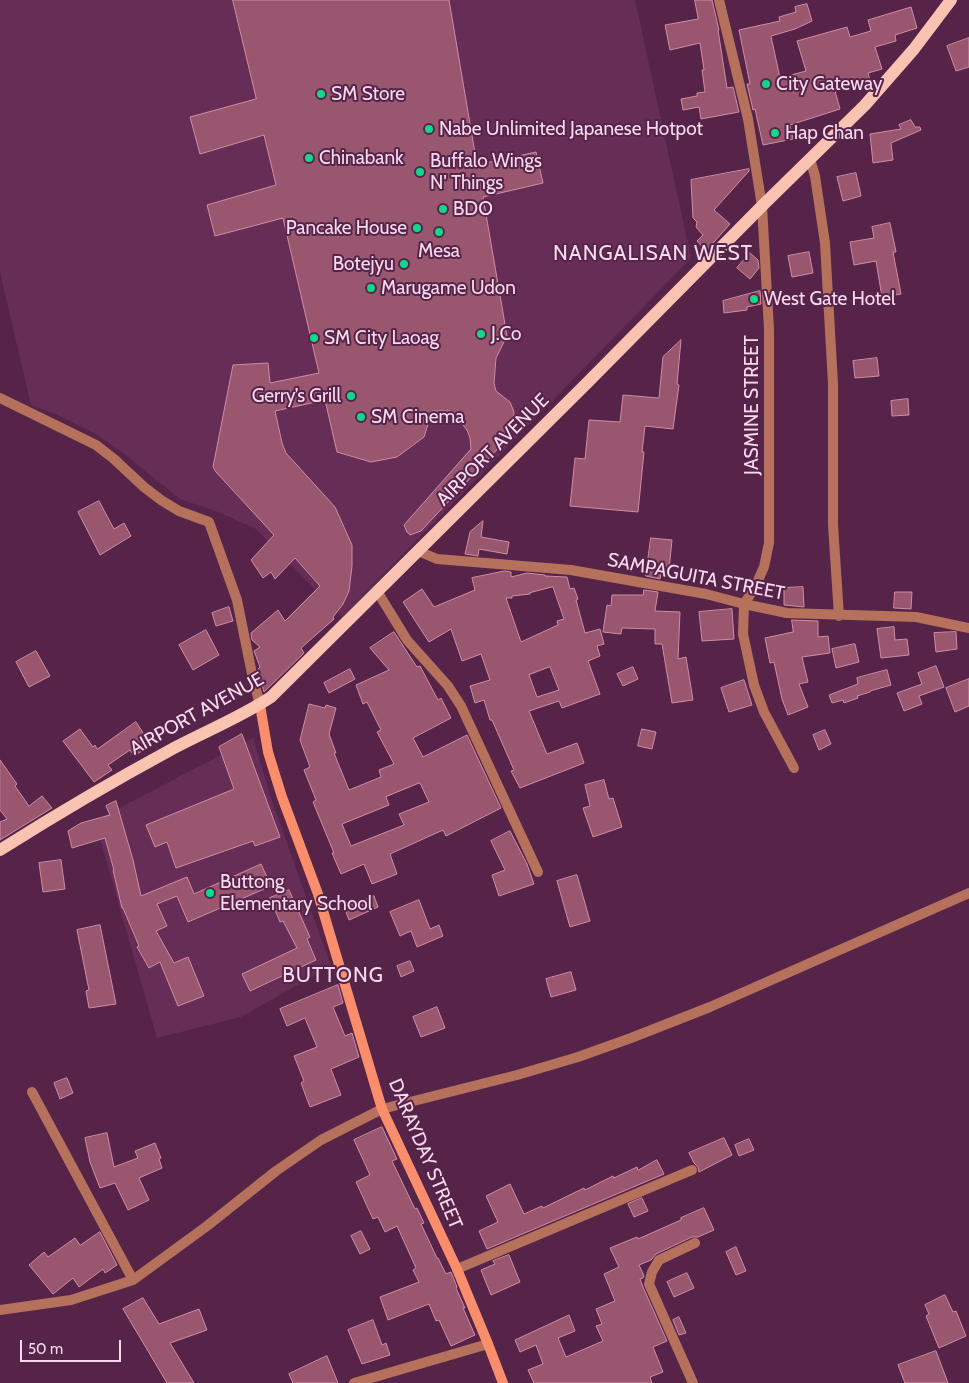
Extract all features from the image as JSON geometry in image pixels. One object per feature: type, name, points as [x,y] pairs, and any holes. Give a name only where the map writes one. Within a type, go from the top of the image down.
[{"type":"main road","name":"AIRPORT AVENUE","points":[[0,850],[74,803],[260,705],[283,686],[865,105],[914,49],[951,0]]},
{"type":"street","name":"JASMINE STREET","points":[[718,0],[748,119],[762,206],[770,328],[770,543],[764,567],[755,587],[744,604],[743,634],[754,685],[764,712],[794,768]]},
{"type":"street","points":[[810,159],[815,176],[825,243],[833,384],[832,525],[839,616]]},
{"type":"street","points":[[0,398],[96,445],[161,500],[179,510],[209,522],[237,600],[260,705]]},
{"type":"street","name":"SAMPAGUITA STREET","points":[[418,551],[437,560],[571,570],[706,594],[787,613],[916,617],[969,628]]},
{"type":"street","points":[[377,591],[407,640],[448,686],[461,706],[538,872]]},
{"type":"street","name":"DARAYDAY STREET","points":[[260,705],[271,761],[282,797],[318,894],[382,1108],[456,1269],[503,1383]]},
{"type":"street","points":[[0,1310],[71,1300],[133,1280],[200,1231],[276,1171],[321,1140],[382,1108],[518,1075],[578,1057],[631,1038],[710,1007],[969,893]]},
{"type":"street","points":[[32,1092],[133,1280]]},
{"type":"street","points":[[456,1269],[692,1170]]},
{"type":"street","points":[[693,1383],[650,1284],[652,1272],[659,1260],[695,1243]]},
{"type":"street","points":[[354,1383],[488,1344]]},
{"type":"shaded area","name":"SM City Laoag","points":[[0,0],[635,0],[691,258],[342,617],[256,529],[216,511],[180,499],[96,434],[56,414],[31,405],[0,272]]},
{"type":"shaded area","name":"Buttong Elementary School","points":[[253,738],[272,801],[331,966],[241,1017],[157,1038],[95,821]]},
{"type":"building","name":"SM City Laoag","points":[[233,0],[449,0],[477,165],[536,152],[543,183],[483,197],[507,336],[496,358],[494,383],[496,391],[510,402],[514,412],[513,423],[505,441],[421,531],[410,535],[404,525],[471,449],[467,430],[450,411],[432,411],[424,437],[397,457],[371,462],[337,452],[325,400],[275,411],[286,453],[335,507],[352,545],[352,566],[349,591],[343,604],[333,617],[334,619],[301,648],[304,653],[264,692],[258,669],[260,667],[254,651],[260,647],[252,640],[251,633],[278,610],[285,621],[320,586],[295,558],[275,579],[271,572],[263,578],[251,560],[274,535],[213,467],[233,365],[268,363],[270,383],[319,373],[283,218],[215,236],[207,205],[276,185],[264,135],[200,154],[190,117],[256,99]]},
{"type":"building","points":[[695,0],[712,0],[719,30],[727,88],[733,87],[739,112],[701,119],[699,107],[683,110],[681,99],[697,96],[697,93],[705,92],[700,43],[670,50],[665,25],[698,19]]},
{"type":"building","points":[[807,4],[812,21],[795,29],[771,36],[780,78],[806,71],[797,41],[847,27],[850,37],[871,31],[868,20],[911,7],[917,28],[895,35],[896,41],[875,47],[882,69],[868,73],[870,81],[835,91],[840,109],[790,125],[793,139],[763,145],[747,84],[750,84],[739,30],[780,21],[779,17],[796,12],[795,7]]},
{"type":"building","points":[[969,38],[969,67],[956,71],[947,46]]},
{"type":"building","points":[[911,120],[915,127],[920,127],[921,130],[891,143],[893,160],[873,163],[870,134],[901,129],[899,125]]},
{"type":"building","points":[[749,169],[714,210],[730,224],[706,251],[697,241],[703,235],[696,227],[697,222],[693,218],[691,180]]},
{"type":"building","points":[[856,173],[861,196],[843,201],[837,177]]},
{"type":"building","points":[[890,223],[901,294],[882,297],[876,261],[854,265],[850,242],[874,238],[872,227]]},
{"type":"building","points":[[809,252],[813,273],[792,277],[788,256]]},
{"type":"building","points":[[750,253],[758,260],[759,268],[750,279],[737,268]]},
{"type":"building","points":[[760,291],[761,304],[747,307],[747,310],[724,313],[723,301]]},
{"type":"building","points":[[681,340],[677,384],[679,385],[673,429],[645,426],[638,512],[570,506],[575,458],[585,459],[589,420],[620,422],[623,395],[659,398],[663,357]]},
{"type":"building","points":[[877,358],[879,376],[855,378],[853,361]]},
{"type":"building","points":[[908,399],[909,415],[892,416],[891,401]]},
{"type":"building","points":[[99,501],[114,529],[124,523],[131,536],[100,555],[78,512]]},
{"type":"building","points":[[483,521],[481,537],[509,542],[507,554],[479,549],[478,556],[465,554],[470,532]]},
{"type":"building","points":[[651,538],[672,540],[669,570],[662,569],[660,579],[646,576]]},
{"type":"building","points":[[505,571],[511,572],[511,577],[527,573],[567,577],[570,589],[574,588],[578,599],[576,600],[585,633],[600,629],[604,644],[597,646],[600,656],[588,661],[600,694],[562,708],[559,701],[529,711],[547,754],[577,743],[584,763],[520,788],[511,771],[514,770],[492,720],[490,720],[484,700],[475,703],[470,686],[490,680],[481,654],[462,661],[451,629],[429,642],[403,602],[422,589],[434,607],[475,590],[472,578]],"holes":[[[553,587],[564,619],[557,621],[558,625],[521,642],[506,598],[530,594]],[[550,667],[559,690],[537,697],[529,675]]]},
{"type":"building","points":[[803,587],[804,607],[784,605],[784,588]]},
{"type":"building","points":[[644,590],[658,592],[655,611],[680,612],[678,659],[686,657],[693,700],[672,703],[662,644],[655,644],[655,629],[622,628],[621,634],[603,632],[607,605],[611,606],[612,595],[643,595]]},
{"type":"building","points":[[895,592],[912,592],[911,609],[894,608]]},
{"type":"building","points":[[229,607],[233,621],[216,626],[212,613]]},
{"type":"building","points":[[732,609],[734,639],[702,641],[699,612]]},
{"type":"building","points":[[792,620],[818,621],[818,637],[828,636],[830,653],[802,657],[808,682],[799,684],[808,707],[788,715],[782,699],[774,662],[770,663],[765,638],[793,632]]},
{"type":"building","points":[[894,627],[895,640],[907,639],[909,655],[881,658],[877,629]]},
{"type":"building","points":[[206,630],[219,655],[193,670],[179,645]]},
{"type":"building","points":[[394,632],[417,667],[420,666],[438,700],[441,698],[451,718],[413,738],[423,757],[467,735],[501,808],[446,836],[443,830],[390,854],[397,874],[372,884],[364,864],[341,874],[313,802],[316,800],[304,770],[310,767],[300,740],[309,704],[325,708],[326,705],[336,708],[329,734],[336,753],[334,753],[349,790],[381,777],[379,770],[394,764],[377,732],[381,730],[367,702],[363,704],[356,685],[389,670],[370,648]],"holes":[[[420,783],[429,802],[399,814],[404,825],[351,846],[342,824],[389,805],[386,797]]]},
{"type":"building","points":[[956,632],[957,649],[936,652],[934,633]]},
{"type":"building","points":[[855,644],[859,662],[836,668],[832,649]]},
{"type":"building","points":[[36,651],[50,676],[29,687],[16,662]]},
{"type":"building","points":[[936,666],[944,687],[919,696],[922,704],[904,711],[897,693],[922,684],[918,673]]},
{"type":"building","points":[[633,667],[638,679],[623,686],[617,674]]},
{"type":"building","points":[[350,669],[355,679],[329,693],[324,683]]},
{"type":"building","points":[[887,670],[891,685],[870,691],[844,703],[843,700],[832,703],[829,695],[858,684],[857,678]]},
{"type":"building","points":[[969,679],[969,706],[955,712],[946,688]]},
{"type":"building","points":[[744,680],[752,705],[729,712],[721,688]]},
{"type":"building","points":[[136,722],[151,745],[134,756],[130,750],[108,765],[112,770],[94,782],[63,741],[80,729],[93,747],[95,745],[97,749]]},
{"type":"building","points":[[642,729],[656,732],[652,749],[638,746]]},
{"type":"building","points":[[825,730],[831,744],[819,750],[813,735]]},
{"type":"building","points":[[242,734],[280,837],[255,846],[253,841],[176,868],[167,842],[155,847],[146,825],[234,789],[219,747]]},
{"type":"building","points":[[0,760],[17,784],[15,786],[29,806],[42,796],[52,808],[0,840],[0,822],[7,819],[0,810]]},
{"type":"building","points":[[604,780],[609,799],[613,798],[622,827],[593,837],[583,808],[590,806],[585,785]]},
{"type":"building","points":[[116,801],[141,896],[187,877],[194,894],[261,864],[271,886],[188,922],[177,896],[157,904],[167,926],[156,931],[174,963],[188,957],[204,996],[178,1006],[160,962],[149,968],[137,947],[139,946],[122,908],[105,838],[72,848],[68,831],[81,823],[110,815],[106,806]]},
{"type":"building","points":[[510,831],[527,864],[534,884],[499,896],[492,875],[505,870],[491,841]]},
{"type":"building","points":[[61,860],[65,889],[43,892],[39,863]]},
{"type":"building","points":[[577,875],[590,921],[570,927],[557,881]]},
{"type":"building","points":[[289,890],[310,937],[307,939],[316,960],[250,991],[242,974],[297,948],[283,921],[280,922],[270,898]]},
{"type":"building","points":[[374,896],[378,907],[349,920],[343,904],[353,900],[354,904]]},
{"type":"building","points":[[419,900],[430,929],[439,925],[443,936],[417,947],[411,931],[400,936],[390,912]]},
{"type":"building","points":[[100,925],[116,1004],[89,1008],[86,991],[89,990],[77,930]]},
{"type":"building","points":[[410,961],[414,971],[401,977],[397,966]]},
{"type":"building","points":[[571,972],[576,990],[551,997],[546,979]]},
{"type":"building","points":[[338,985],[343,1003],[333,1007],[345,1036],[352,1033],[359,1057],[331,1069],[341,1095],[310,1107],[301,1083],[304,1081],[294,1056],[317,1047],[305,1018],[287,1026],[280,1009]]},
{"type":"building","points":[[437,1007],[445,1028],[421,1037],[413,1017]]},
{"type":"building","points":[[67,1078],[73,1093],[60,1099],[54,1083]]},
{"type":"building","points":[[382,1127],[397,1159],[392,1161],[415,1209],[417,1208],[424,1223],[421,1224],[437,1258],[446,1274],[451,1272],[465,1308],[463,1308],[475,1335],[451,1346],[439,1320],[436,1321],[429,1304],[388,1320],[380,1297],[419,1282],[413,1270],[416,1268],[397,1226],[385,1232],[378,1217],[373,1219],[356,1182],[370,1175],[354,1140]]},
{"type":"building","points":[[107,1133],[114,1167],[138,1158],[135,1151],[155,1143],[161,1158],[159,1159],[162,1168],[139,1178],[149,1200],[128,1210],[115,1183],[100,1188],[90,1162],[85,1138]]},
{"type":"building","points":[[724,1138],[732,1155],[699,1172],[689,1153]]},
{"type":"building","points":[[749,1139],[754,1150],[739,1156],[735,1145]]},
{"type":"building","points":[[657,1160],[664,1174],[487,1249],[479,1231],[498,1222],[486,1196],[510,1184],[524,1214],[542,1206],[543,1208],[613,1176],[614,1178],[637,1167],[638,1170]]},
{"type":"building","points":[[642,1198],[648,1211],[634,1217],[628,1204]]},
{"type":"building","points":[[704,1208],[714,1230],[698,1237],[692,1237],[656,1254],[651,1260],[639,1265],[644,1276],[640,1279],[667,1341],[653,1347],[663,1372],[650,1377],[652,1383],[534,1383],[528,1370],[543,1364],[536,1345],[520,1352],[515,1340],[569,1315],[575,1331],[558,1338],[566,1357],[603,1341],[596,1326],[602,1324],[596,1309],[615,1301],[604,1274],[619,1267],[610,1248],[637,1237],[638,1239]]},
{"type":"building","points":[[361,1231],[370,1249],[360,1254],[351,1236]]},
{"type":"building","points":[[100,1232],[117,1265],[105,1273],[103,1269],[79,1287],[73,1278],[53,1294],[29,1265],[44,1252],[48,1257],[75,1238],[80,1245]]},
{"type":"building","points":[[736,1247],[746,1271],[736,1275],[726,1252]]},
{"type":"building","points":[[509,1255],[520,1282],[491,1295],[481,1270],[495,1264],[493,1261]]},
{"type":"building","points":[[687,1273],[694,1288],[674,1297],[667,1282]]},
{"type":"building","points":[[945,1295],[953,1312],[956,1311],[966,1336],[939,1348],[926,1316],[929,1314],[925,1305]]},
{"type":"building","points":[[143,1298],[159,1324],[199,1309],[207,1330],[170,1343],[194,1383],[167,1383],[123,1309]]},
{"type":"building","points":[[679,1317],[686,1333],[679,1335],[673,1320]]},
{"type":"building","points":[[373,1320],[382,1345],[386,1343],[390,1355],[362,1364],[348,1330]]},
{"type":"building","points":[[936,1351],[948,1383],[905,1383],[898,1365]]},
{"type":"building","points":[[327,1356],[338,1383],[293,1383],[289,1374]]},
{"type":"place","name":"City Gateway","points":[[766,84]]},
{"type":"place","name":"SM Store","points":[[321,94]]},
{"type":"place","name":"Nabe Unlimited Japanese Hotpot","points":[[429,129]]},
{"type":"place","name":"Hap Chan","points":[[775,133]]},
{"type":"place","name":"Chinabank","points":[[309,158]]},
{"type":"place","name":"Buffalo Wings N' Things","points":[[420,172]]},
{"type":"place","name":"BDO","points":[[443,209]]},
{"type":"place","name":"Pancake House","points":[[417,228]]},
{"type":"place","name":"Mesa","points":[[439,232]]},
{"type":"place","name":"Botejyu","points":[[404,264]]},
{"type":"place","name":"Marugame Udon","points":[[371,288]]},
{"type":"place","name":"West Gate Hotel","points":[[754,299]]},
{"type":"place","name":"J.Co","points":[[481,334]]},
{"type":"place","name":"SM City Laoag","points":[[314,338]]},
{"type":"place","name":"Gerry’s Grill","points":[[351,396]]},
{"type":"place","name":"SM Cinema","points":[[361,417]]},
{"type":"place","name":"Buttong Elementary School","points":[[210,893]]},
{"type":"district","name":"NANGALISAN WEST","points":[[653,254]]},
{"type":"district","name":"BUTTONG","points":[[333,976]]}]
